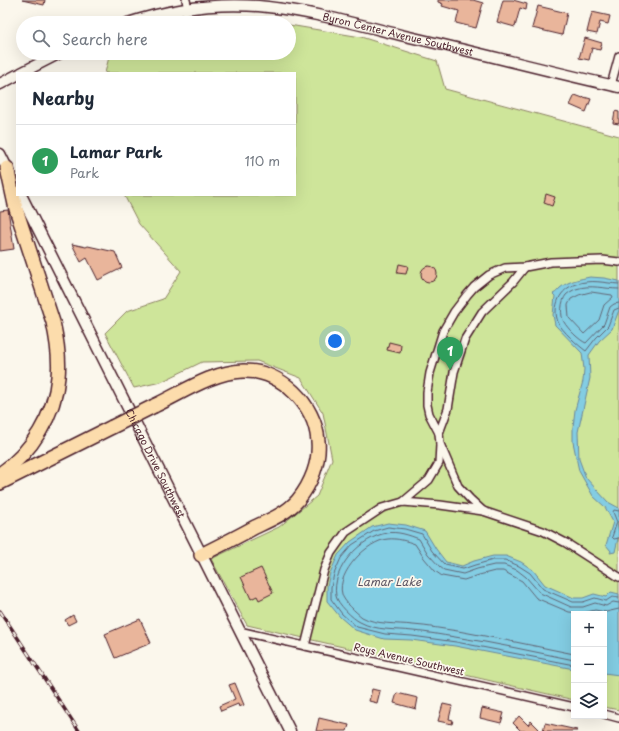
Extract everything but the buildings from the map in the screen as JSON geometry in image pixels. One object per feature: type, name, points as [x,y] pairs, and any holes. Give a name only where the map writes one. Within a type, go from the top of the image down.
[{"type":"highway","points":[[0,474],[24,454],[39,434],[55,396],[58,377],[57,341],[53,322],[16,209],[7,168]]},
{"type":"highway","points":[[0,483],[154,406],[224,373],[244,371],[262,374],[279,380],[292,390],[305,405],[314,422],[319,442],[317,461],[311,482],[297,501],[285,512],[201,555]]},
{"type":"main road","name":"Byron Center Avenue Southwest","points":[[153,16],[187,4],[210,6],[254,6],[299,12],[412,37],[615,86]]},
{"type":"main road","points":[[23,72],[46,60]]},
{"type":"main road","points":[[0,84],[16,76]]},
{"type":"main road","points":[[0,154],[16,185]]},
{"type":"main road","name":"Chicago Drive Southwest","points":[[22,196],[290,731]]},
{"type":"street","points":[[615,86],[619,56]]},
{"type":"street","points":[[403,502],[429,480],[439,464],[439,433],[429,414],[427,405],[427,392],[430,373],[443,331],[454,312],[474,287],[489,276],[505,268],[526,267],[551,262],[575,260],[602,260],[619,262]]},
{"type":"street","points":[[439,433],[448,409],[454,372],[465,339],[482,312],[526,267]]},
{"type":"street","points":[[440,444],[458,486],[483,511]]},
{"type":"street","points":[[305,646],[317,593],[331,553],[346,532],[361,521],[382,508],[403,502],[483,511],[549,534],[566,543],[619,577]]},
{"type":"street","name":"Roys Avenue Southwest","points":[[240,631],[571,706]]},
{"type":"street","points":[[607,715],[619,718]]},
{"type":"green space","points":[[296,26],[361,37],[437,61],[445,89],[619,136],[619,710],[607,708],[607,611],[571,611],[571,699],[247,625],[211,559],[279,527],[317,496],[332,459],[323,413],[301,378],[257,361],[202,362],[161,382],[134,388],[105,333],[127,311],[163,299],[181,271],[139,224],[125,196],[296,196],[296,72],[105,72],[108,60],[296,60]]},
{"type":"water","points":[[590,277],[619,281],[619,310],[612,329],[599,341],[589,355],[590,378],[578,432],[579,459],[586,478],[608,502],[619,508],[619,521],[617,522],[619,534],[615,552],[610,553],[611,551],[606,545],[613,522],[605,507],[593,496],[579,471],[573,442],[575,410],[583,381],[584,369],[582,353],[555,325],[553,315],[555,296],[553,294],[567,284]]},
{"type":"water","name":"Lamar Lake","points":[[388,523],[406,525],[425,531],[446,562],[462,566],[493,556],[506,556],[521,562],[533,570],[545,585],[574,598],[583,598],[594,594],[606,597],[611,592],[619,594],[619,675],[607,673],[607,611],[571,611],[571,668],[455,646],[411,640],[384,639],[355,630],[340,617],[327,601],[327,586],[330,573],[338,555],[350,542],[372,527]]},
{"type":"railway","points":[[0,611],[79,731]]},
{"type":"place","name":"Lamar Park","points":[[450,370]]}]
